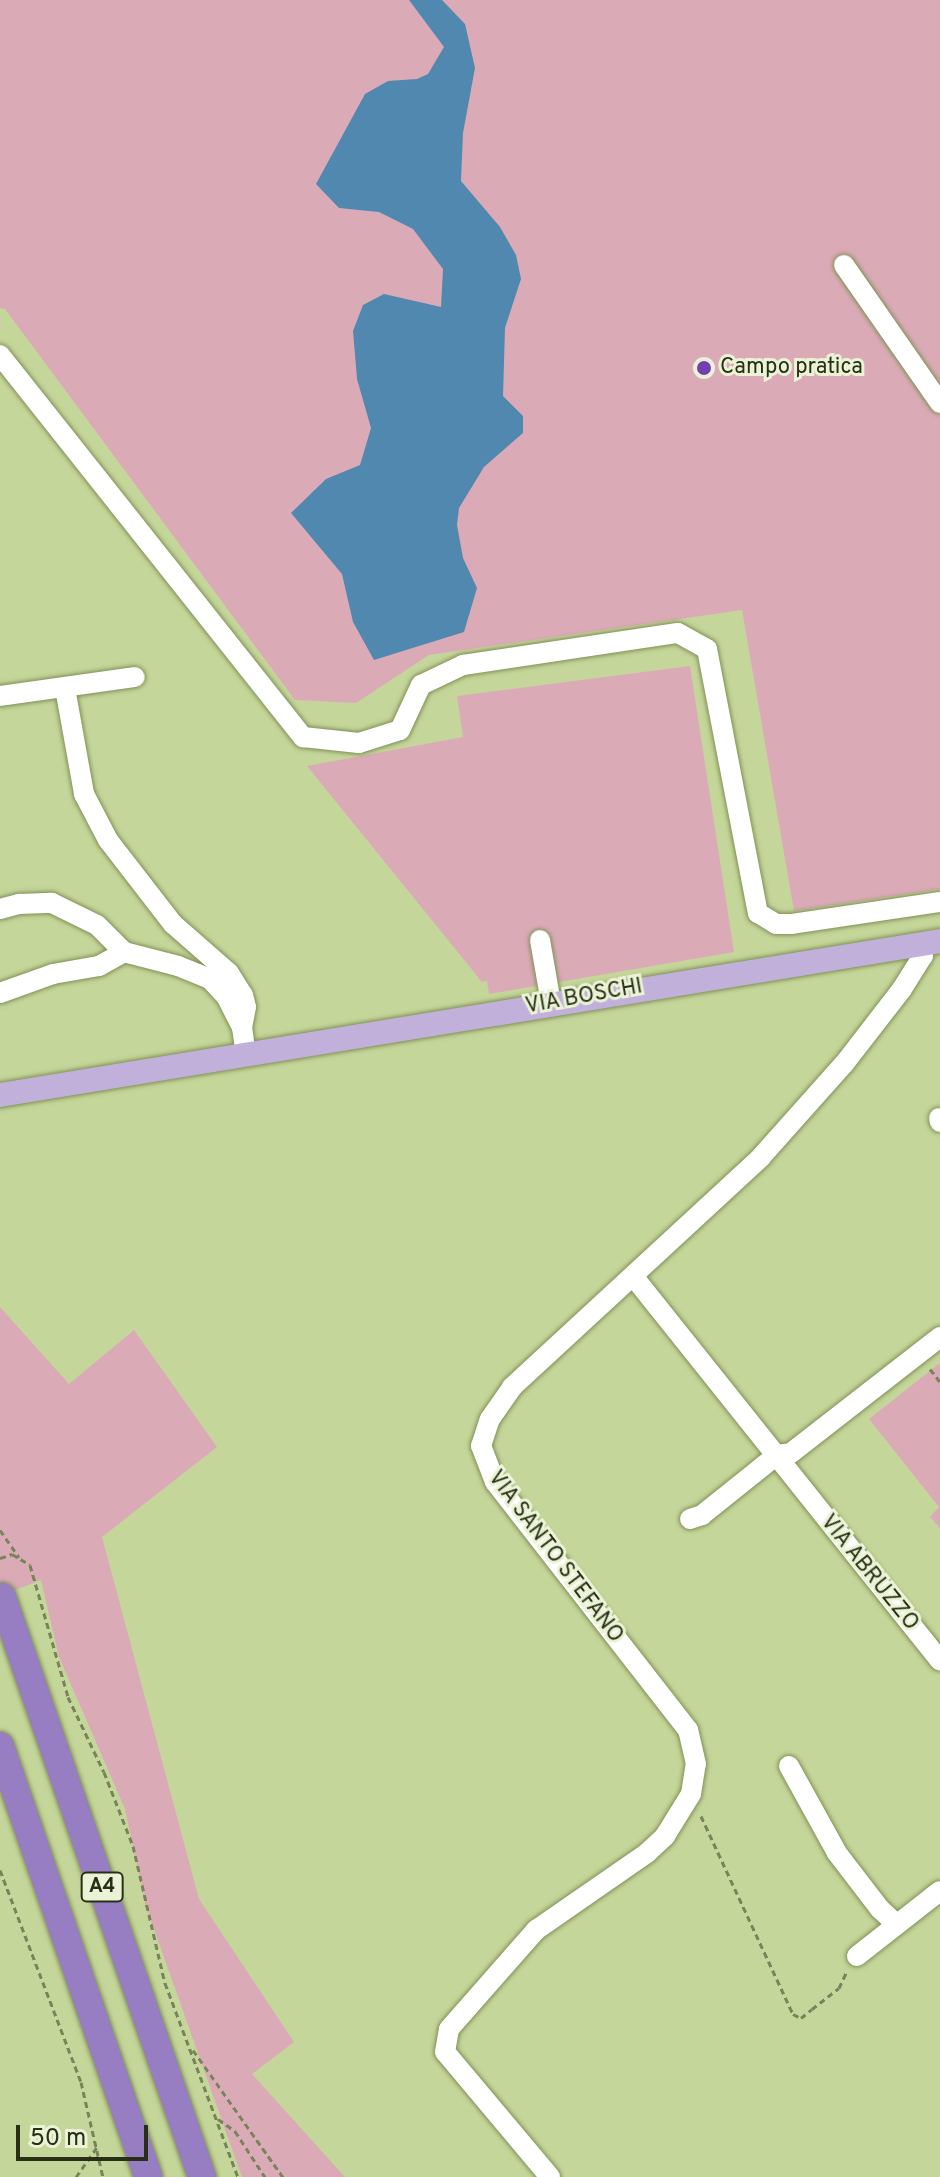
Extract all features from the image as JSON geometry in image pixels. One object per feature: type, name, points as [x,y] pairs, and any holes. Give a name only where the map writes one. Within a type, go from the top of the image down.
[{"type":"highway","name":"A4","points":[[2,1597],[202,2177]]},
{"type":"highway","name":"A4","points":[[0,1746],[148,2177]]},
{"type":"main road","name":"VIA BOSCHI","points":[[0,1095],[931,942]]},
{"type":"street","points":[[844,265],[940,403]]},
{"type":"street","points":[[0,355],[303,737],[359,743],[400,730],[421,685],[463,665],[678,633],[707,649],[758,913],[776,924],[792,924],[940,902]]},
{"type":"street","points":[[0,696],[135,677]]},
{"type":"street","points":[[65,688],[84,794],[108,840],[173,924],[229,973],[243,995],[240,1014],[246,1054]]},
{"type":"street","points":[[0,909],[19,904],[52,903],[97,925],[124,952],[178,966],[210,979],[240,1014]]},
{"type":"street","points":[[540,940],[551,1003]]},
{"type":"street","name":"VIA SANTO STEFANO","points":[[550,2177],[445,2052],[449,2029],[536,1930],[647,1853],[665,1836],[691,1794],[696,1764],[688,1730],[495,1482],[481,1446],[490,1419],[512,1387],[761,1157],[844,1064],[902,989],[931,942]]},
{"type":"street","points":[[0,993],[53,974],[99,966],[124,952]]},
{"type":"street","name":"VIA ABRUZZO","points":[[633,1276],[940,1660]]},
{"type":"street","points":[[690,1519],[702,1515],[777,1455],[791,1453],[940,1337]]},
{"type":"street","points":[[789,1766],[837,1853],[880,1909],[897,1925]]},
{"type":"street","points":[[857,1956],[940,1891]]},
{"type":"path","points":[[931,1370],[940,1382]]},
{"type":"path","points":[[0,1530],[19,1557]]},
{"type":"path","points":[[0,1558],[12,1554],[30,1565],[68,1697],[104,1772],[133,1846],[165,1983],[238,2177]]},
{"type":"path","points":[[691,1794],[793,2014],[801,2018],[839,1988],[857,1956]]},
{"type":"path","points":[[0,1870],[81,2082],[103,2177]]},
{"type":"path","points":[[189,2045],[283,2177]]},
{"type":"path","points":[[216,2117],[235,2131],[265,2177]]},
{"type":"path","points":[[76,2177],[97,2147]]},
{"type":"shaded area","points":[[0,0],[940,0],[940,889],[794,911],[742,610],[429,655],[356,703],[295,700],[5,309],[0,308]]},
{"type":"shaded area","points":[[690,666],[734,952],[489,994],[487,981],[482,982],[307,766],[463,737],[457,696]]},
{"type":"shaded area","points":[[0,1307],[69,1384],[134,1330],[217,1447],[102,1537],[199,1899],[294,2042],[252,2074],[345,2177],[242,2177],[145,1904],[125,1809],[59,1657],[41,1580],[0,1596]]},
{"type":"shaded area","points":[[940,1363],[940,1528],[930,1517],[939,1507],[869,1419]]},
{"type":"water","points":[[409,0],[442,0],[465,24],[475,68],[463,133],[461,181],[500,227],[516,255],[521,279],[505,328],[503,396],[523,416],[523,433],[484,467],[459,508],[457,525],[463,558],[477,588],[464,632],[374,660],[353,622],[342,574],[291,513],[326,479],[360,465],[371,428],[357,379],[353,331],[363,305],[384,294],[441,307],[443,269],[413,229],[379,212],[339,208],[316,184],[365,94],[388,81],[417,79],[428,74],[444,47]]},
{"type":"place","name":"Campo pratica","points":[[704,368]]}]
